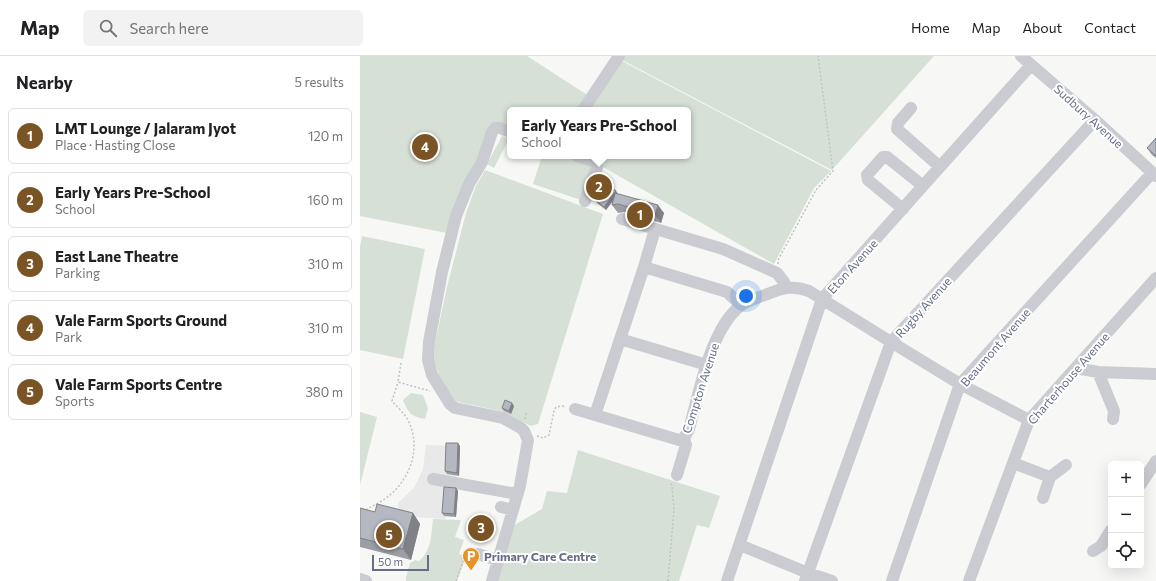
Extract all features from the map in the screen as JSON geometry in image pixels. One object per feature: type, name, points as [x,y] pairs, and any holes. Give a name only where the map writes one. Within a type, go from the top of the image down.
[{"type":"street","points":[[585,107],[619,56]]},
{"type":"street","name":"Sudbury Avenue","points":[[1021,56],[1154,174]]},
{"type":"street","name":"Eton Avenue","points":[[728,581],[822,300],[1031,65]]},
{"type":"street","points":[[577,107],[585,96],[593,93]]},
{"type":"street","points":[[911,108],[896,126],[897,129],[940,167]]},
{"type":"street","name":"Rugby Avenue","points":[[806,577],[891,342],[1094,120]]},
{"type":"street","points":[[492,581],[507,509],[528,440],[524,431],[503,418],[455,408],[450,404],[432,375],[428,360],[429,342],[442,272],[456,216],[469,184],[482,162],[492,132],[495,128],[507,131]]},
{"type":"street","points":[[903,209],[868,180],[867,175],[883,157],[887,157],[923,186]]},
{"type":"street","points":[[585,201],[597,168],[596,162],[586,159]]},
{"type":"street","name":"Beaumont Avenue","points":[[892,581],[960,384],[1154,174]]},
{"type":"street","points":[[622,219],[723,249],[772,268],[784,282],[786,288],[798,287],[809,291],[960,384],[1029,420]]},
{"type":"street","points":[[595,415],[653,236]]},
{"type":"street","points":[[644,267],[728,292],[741,305]]},
{"type":"street","name":"Charterhouse Avenue","points":[[969,581],[1029,420],[1156,278]]},
{"type":"street","name":"Compton Avenue","points":[[575,409],[679,440],[684,438],[689,429],[706,365],[719,332],[730,315],[741,305],[786,288]]},
{"type":"street","points":[[620,339],[706,365]]},
{"type":"street","points":[[1076,368],[1098,372],[1156,374]]},
{"type":"street","points":[[1098,372],[1114,411],[1113,419]]},
{"type":"street","points":[[673,477],[686,445],[684,438]]},
{"type":"street","points":[[1144,479],[1156,461]]},
{"type":"street","points":[[1013,463],[1050,477]]},
{"type":"street","points":[[1043,498],[1050,477],[1066,465]]},
{"type":"street","points":[[433,479],[512,490]]},
{"type":"street","points":[[1093,551],[1101,546],[1109,533]]},
{"type":"street","points":[[740,545],[806,577],[832,581]]},
{"type":"street","points":[[478,554],[497,560]]},
{"type":"street","points":[[360,580],[366,581]]},
{"type":"path","points":[[772,268],[778,260],[816,190],[833,171],[818,56]]},
{"type":"path","points":[[364,511],[389,496],[398,488],[407,476],[411,465],[414,441],[411,430],[407,419],[392,401],[398,382],[401,363]]},
{"type":"path","points":[[398,382],[431,392]]},
{"type":"path","points":[[524,431],[543,438],[549,435],[556,407],[562,406],[575,409]]},
{"type":"path","points":[[668,581],[674,509],[672,486],[673,477]]},
{"type":"path","points":[[456,581],[465,556]]},
{"type":"shaded area","points":[[360,56],[527,56],[589,96],[616,56],[934,56],[832,170],[620,59],[588,107],[507,107],[507,134],[497,131],[452,234],[360,216]]},
{"type":"shaded area","points":[[620,60],[831,171],[814,188],[774,264],[601,166],[592,159],[691,159],[691,107],[589,107]]},
{"type":"shaded area","points":[[502,136],[507,138],[507,143],[494,168],[487,164]]},
{"type":"shaded area","points":[[541,159],[571,159],[593,166],[581,200],[533,184]]},
{"type":"shaded area","points":[[485,170],[603,214],[538,424],[531,426],[500,411],[458,402],[453,399],[439,375],[434,361],[435,343],[447,287],[466,213],[475,188]]},
{"type":"shaded area","points":[[362,236],[425,249],[403,359],[360,350],[360,247]]},
{"type":"shaded area","points":[[411,393],[423,395],[428,408],[425,419],[414,416],[407,408],[403,400]]},
{"type":"shaded area","points":[[360,412],[377,417],[360,485]]},
{"type":"shaded area","points":[[426,445],[460,446],[459,476],[456,476],[455,490],[458,491],[456,517],[446,516],[445,519],[398,516],[398,503],[414,488],[423,469]]},
{"type":"shaded area","points":[[578,450],[720,496],[709,528],[697,525],[679,581],[495,581],[511,527],[542,509],[547,491],[567,493]]},
{"type":"shaded area","points":[[433,519],[461,520],[455,537],[464,540],[459,554],[466,557],[457,581],[406,581],[410,563],[415,560],[419,561],[429,547]]},
{"type":"building","points":[[1156,138],[1156,156],[1147,148]]},
{"type":"building","points":[[599,178],[616,191],[604,207],[596,201],[599,197],[593,192]]},
{"type":"building","points":[[615,193],[658,205],[655,215],[618,204],[612,205]]},
{"type":"building","points":[[505,400],[512,403],[509,411],[502,408]]},
{"type":"building","points":[[446,443],[458,443],[457,473],[445,471]]},
{"type":"building","points":[[444,487],[456,488],[454,514],[442,513]]},
{"type":"building","points":[[377,504],[413,513],[403,549],[360,538],[360,508],[375,512]]},
{"type":"place","name":"Vale Farm Sports Ground","points":[[425,147]]},
{"type":"place","name":"Early Years Pre-School","points":[[599,187]]},
{"type":"place","name":"LMT Lounge / Jalaram Jyot","points":[[640,215]]},
{"type":"place","name":"East Lane Theatre","points":[[481,528]]},
{"type":"place","name":"Vale Farm Sports Centre","points":[[389,535]]},
{"type":"place","name":"Primary Care Centre","points":[[471,571]]}]
